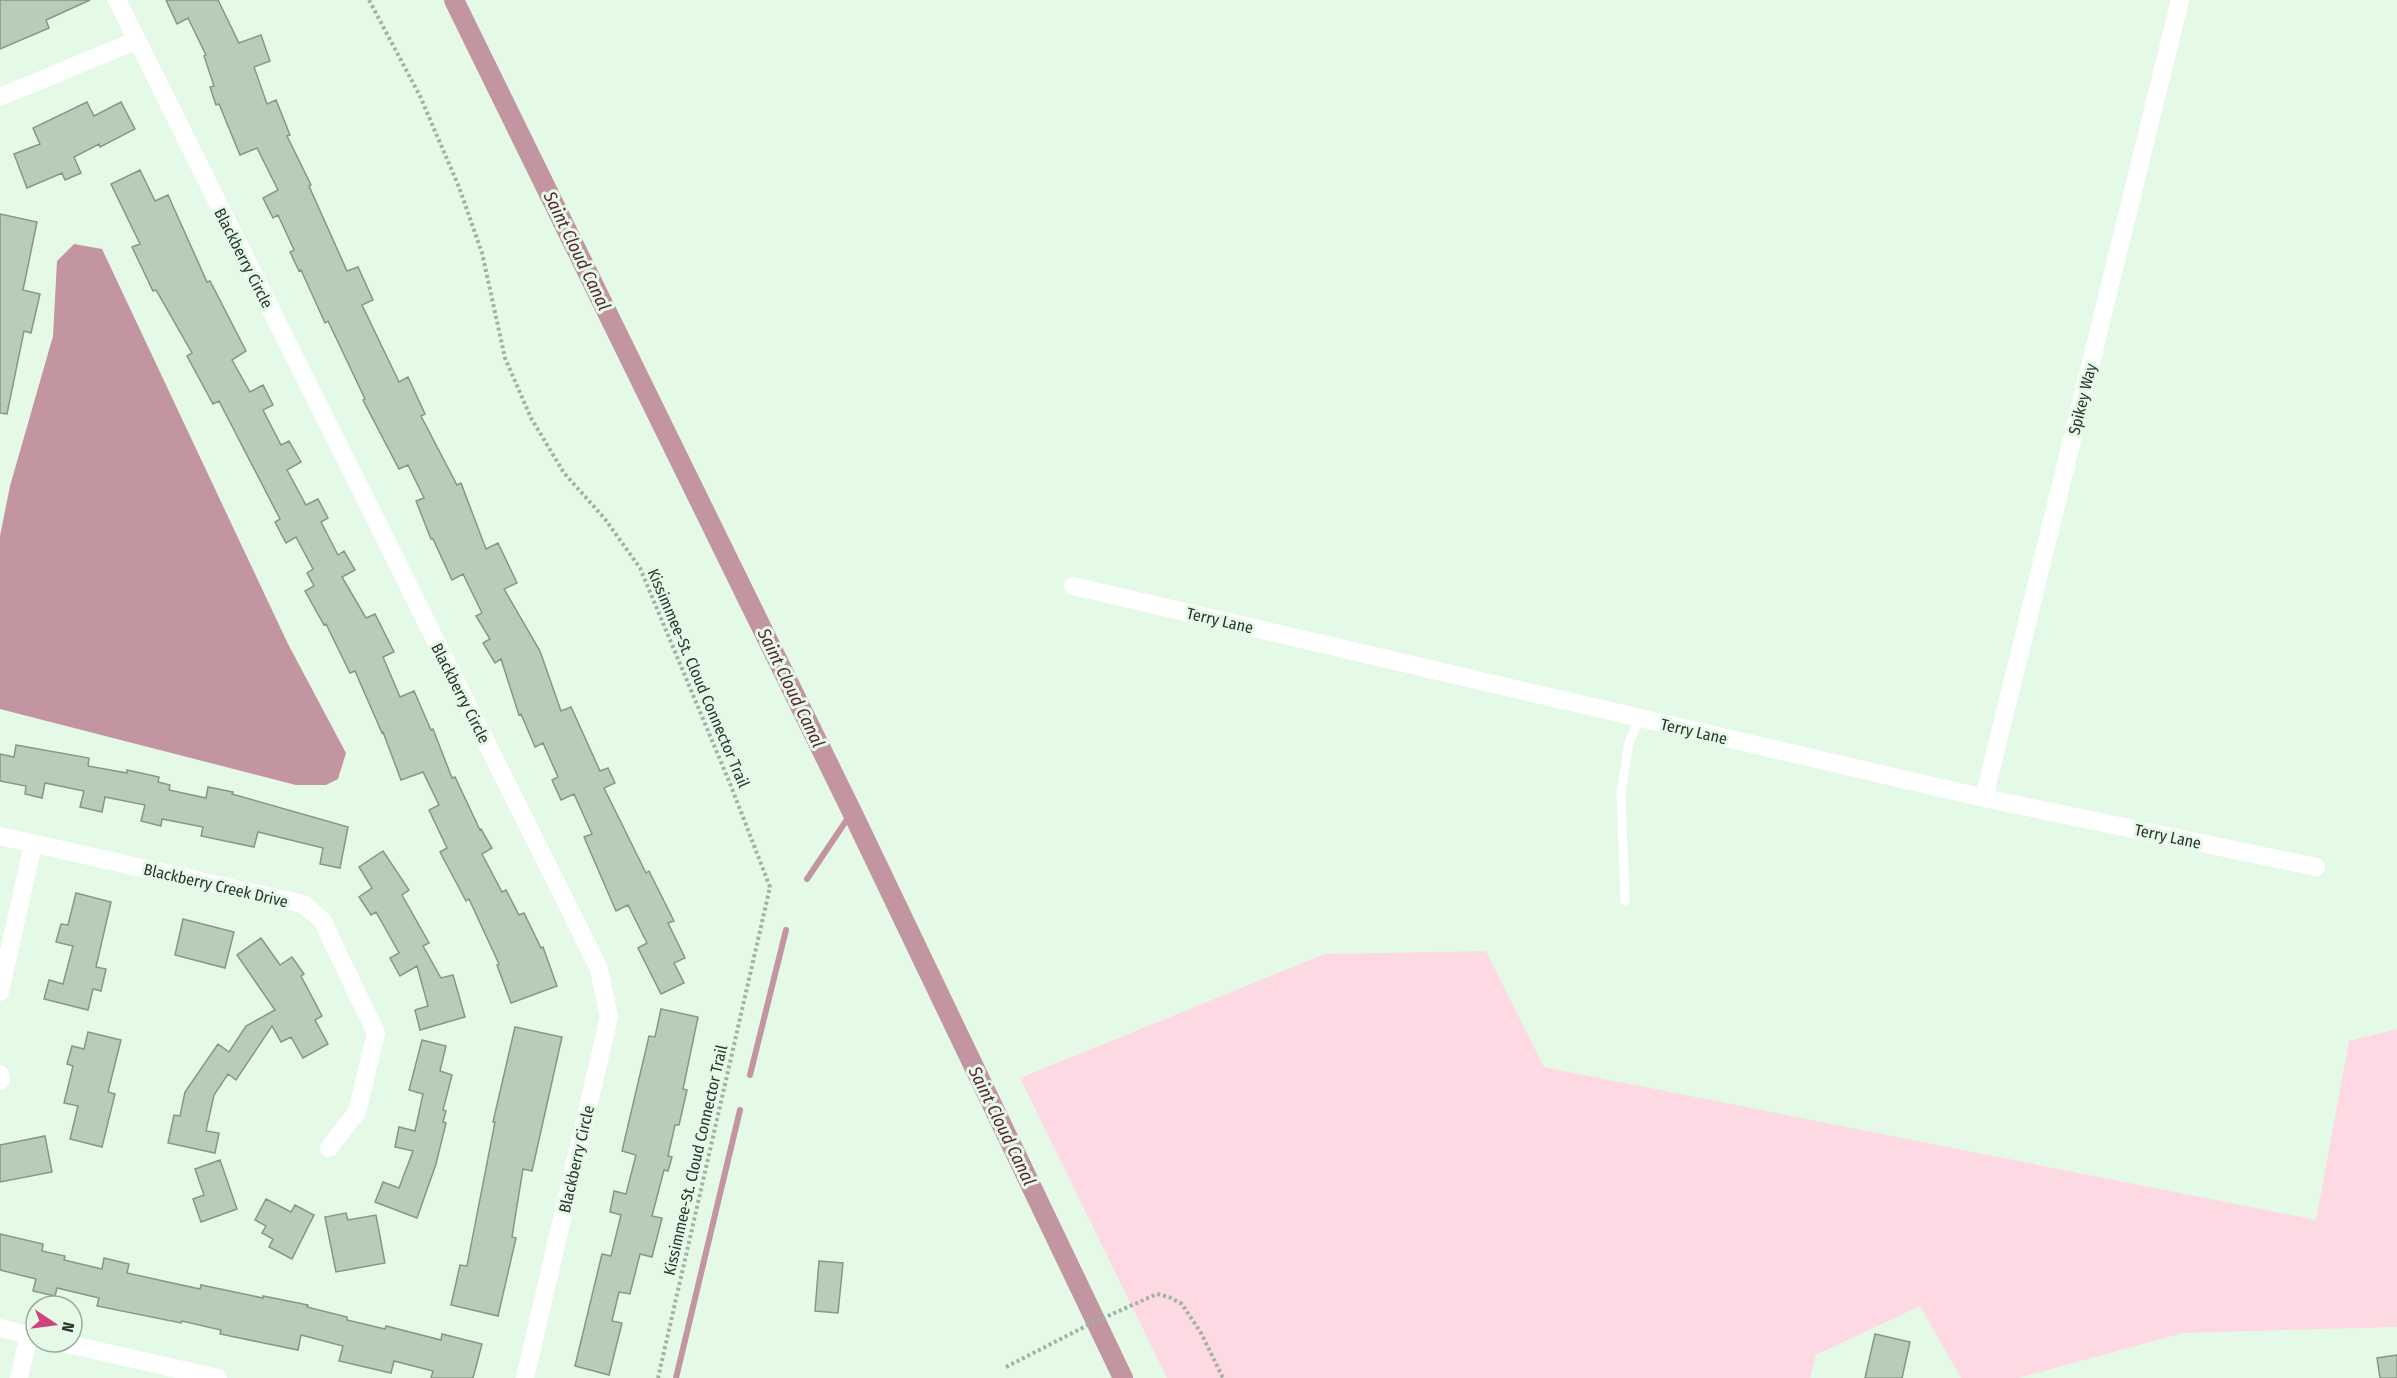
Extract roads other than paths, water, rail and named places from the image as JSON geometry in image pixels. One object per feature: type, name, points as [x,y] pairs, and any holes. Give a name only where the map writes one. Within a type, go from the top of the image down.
[{"type":"street","name":"Blackberry Circle","points":[[117,0],[135,41],[599,969],[609,1017],[525,1378]]},
{"type":"street","name":"Spikey Way","points":[[1984,798],[2180,0]]},
{"type":"street","points":[[0,97],[135,41]]},
{"type":"street","name":"Terry Lane","points":[[1073,586],[1984,798],[2316,867]]},
{"type":"street","name":"Blackberry Creek Drive","points":[[0,836],[303,904],[322,920],[376,1033],[357,1112],[328,1148]]},
{"type":"street","points":[[0,992],[33,843]]},
{"type":"street","points":[[0,1328],[24,1334]]},
{"type":"street","points":[[84,1348],[218,1378]]},
{"type":"street","points":[[19,1378],[26,1354]]},
{"type":"lane","points":[[1625,901],[1621,792],[1629,742],[1640,718]]},
{"type":"waterway","name":"Saint Cloud Canal","points":[[454,0],[852,812],[1123,1378]]},
{"type":"waterway","points":[[807,879],[852,812]]},
{"type":"waterway","points":[[750,1075],[786,930]]},
{"type":"waterway","points":[[676,1378],[740,1110]]}]
